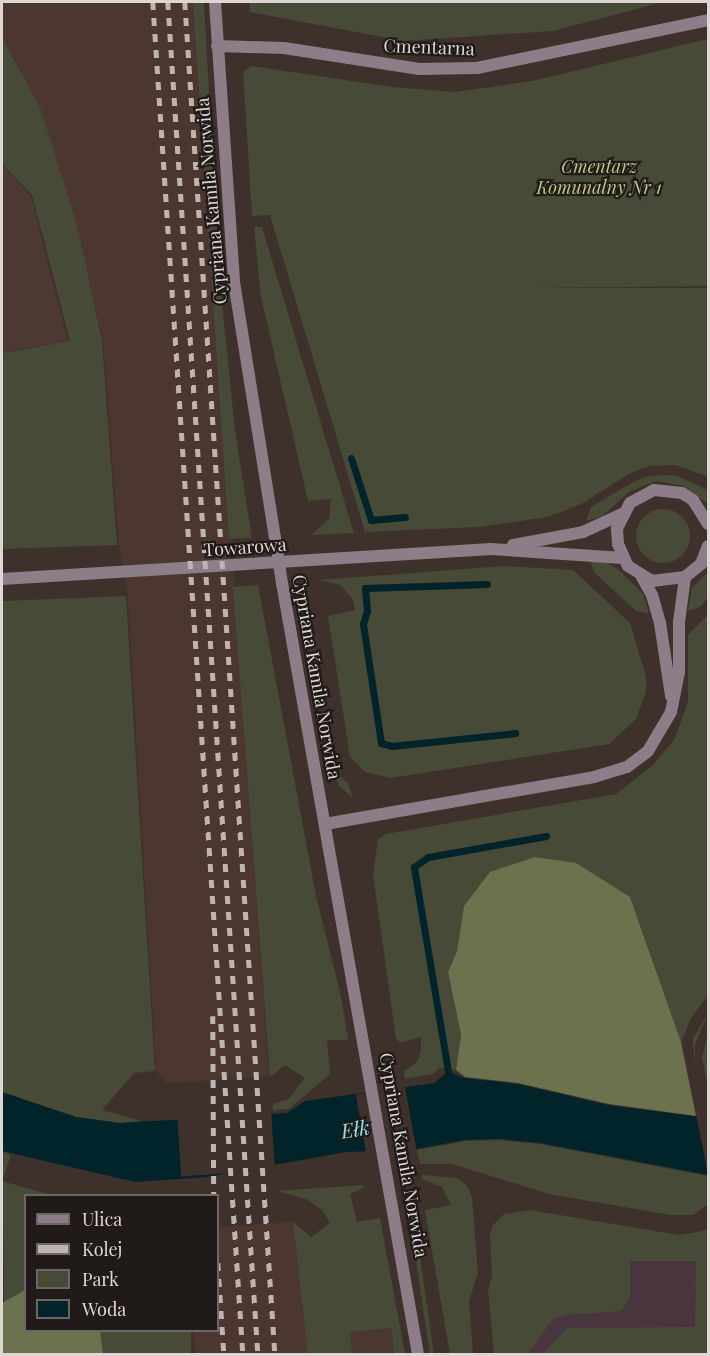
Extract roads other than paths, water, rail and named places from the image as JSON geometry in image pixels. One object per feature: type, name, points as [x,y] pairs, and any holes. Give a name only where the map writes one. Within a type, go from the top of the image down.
[{"type":"street","name":"Cypriana Kamila Norwida","points":[[215,2],[234,282],[282,583],[367,1046],[418,1354]]},
{"type":"street","name":"Cmentarna","points":[[217,46],[284,48],[419,69],[477,68],[708,20]]},
{"type":"street","name":"Towarowa","points":[[2,579],[491,549],[583,532],[622,514],[641,495],[668,490],[693,500],[708,524]]},
{"type":"street","points":[[622,514],[618,544],[623,558],[642,577],[652,595],[660,623],[671,712]]},
{"type":"street","points":[[642,577],[663,583],[685,577],[701,564],[708,546]]},
{"type":"street","name":"Towarowa","points":[[491,549],[623,558]]},
{"type":"street","points":[[325,824],[610,773],[627,767],[648,751],[671,712],[679,672],[679,622],[685,577]]},
{"type":"water","name":"Ełk","points":[[448,1071],[464,1078],[518,1084],[608,1105],[708,1118],[708,1175],[540,1143],[499,1139],[465,1140],[411,1150],[346,1152],[207,1177],[135,1182],[2,1151],[2,1092],[76,1117],[120,1123],[287,1113],[305,1101],[435,1083]]},
{"type":"waterway","points":[[351,458],[371,520],[405,517]]},
{"type":"waterway","points":[[487,584],[365,588],[367,611],[363,624],[381,743],[392,746],[515,733]]},
{"type":"waterway","points":[[448,1071],[414,867],[428,857],[546,836]]},
{"type":"railway","points":[[153,2],[243,1354]]},
{"type":"railway","points":[[168,2],[258,1354]]},
{"type":"railway","points":[[185,2],[275,1354]]},
{"type":"railway","points":[[213,1016],[214,1194]]},
{"type":"railway","points":[[219,1278],[224,1354]]},
{"type":"park label","name":"Cmentarz Komunalny Nr 1","points":[[599,177]]}]
